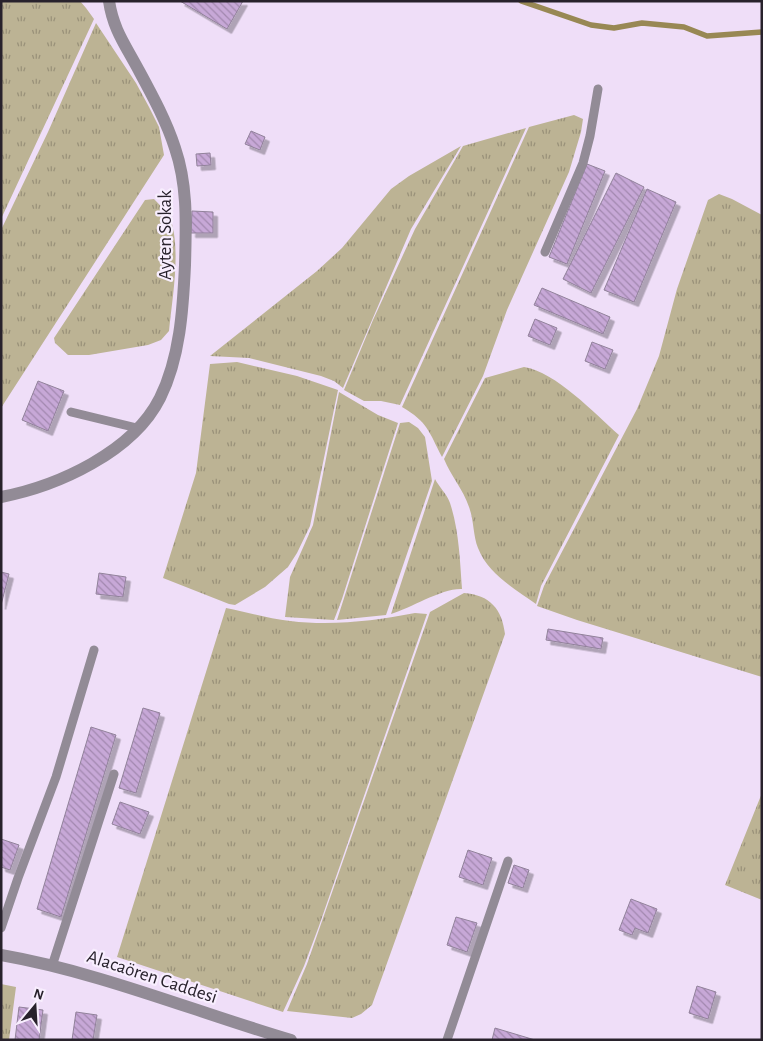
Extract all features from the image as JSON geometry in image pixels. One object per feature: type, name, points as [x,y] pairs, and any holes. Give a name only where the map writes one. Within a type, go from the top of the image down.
[{"type":"street","name":"Ayten Sokak","points":[[1,497],[22,493],[74,474],[107,455],[137,428],[160,398],[172,364],[184,288],[186,201],[182,177],[176,151],[166,123],[116,31],[109,1]]},
{"type":"street","name":"Alacaören Caddesi","points":[[1,955],[52,966],[291,1040]]},
{"type":"lane","points":[[545,252],[583,163],[598,89]]},
{"type":"lane","points":[[70,412],[137,428]]},
{"type":"lane","points":[[1,928],[56,777],[94,650]]},
{"type":"lane","points":[[52,966],[114,774]]},
{"type":"lane","points":[[447,1040],[508,861]]},
{"type":"green space","points":[[1,1],[80,1],[94,19],[1,219]]},
{"type":"green space","points":[[96,23],[136,83],[149,107],[159,127],[164,155],[1,408],[1,230],[48,132]]},
{"type":"green space","points":[[574,115],[583,119],[569,172],[507,310],[483,376],[442,457],[423,423],[402,407],[529,127]]},
{"type":"green space","points":[[526,128],[400,405],[381,401],[364,401],[344,390],[373,320],[415,229],[463,146]]},
{"type":"green space","points":[[461,146],[411,229],[343,388],[334,381],[321,376],[249,358],[210,356],[317,271],[342,248],[391,189],[409,176]]},
{"type":"green space","points":[[719,194],[762,215],[762,677],[537,606],[544,586],[637,409],[659,356],[677,289],[708,200]]},
{"type":"green space","points":[[154,199],[171,221],[174,233],[176,261],[169,331],[161,340],[148,345],[89,355],[68,355],[55,343],[54,338],[145,200]]},
{"type":"green space","points":[[237,362],[297,376],[338,390],[310,526],[288,567],[265,587],[235,605],[163,578],[196,473],[210,364]]},
{"type":"green space","points":[[524,367],[536,370],[562,385],[619,435],[541,586],[536,604],[511,587],[488,566],[476,543],[471,512],[444,459],[485,378]]},
{"type":"green space","points":[[339,392],[378,415],[398,423],[334,620],[285,617],[290,577],[313,525]]},
{"type":"green space","points":[[409,422],[418,428],[425,437],[432,481],[386,615],[337,620],[400,423]]},
{"type":"green space","points":[[435,479],[449,500],[453,513],[459,546],[462,589],[436,595],[391,614]]},
{"type":"green space","points":[[464,593],[481,597],[493,605],[501,617],[505,634],[372,1005],[361,1014],[352,1018],[287,1011],[307,964],[430,612]]},
{"type":"green space","points":[[226,608],[282,620],[321,623],[369,620],[415,613],[427,614],[319,926],[304,966],[283,1012],[117,957]]},
{"type":"green space","points":[[762,793],[762,900],[725,885]]},
{"type":"green space","points":[[1,984],[16,987],[9,1040],[1,1040]]},
{"type":"building","points":[[180,1],[243,1],[227,29]]},
{"type":"building","points":[[251,131],[265,137],[260,150],[245,144]]},
{"type":"building","points":[[210,153],[211,165],[197,166],[196,154]]},
{"type":"building","points":[[587,164],[605,171],[567,264],[549,257]]},
{"type":"building","points":[[616,173],[644,187],[591,293],[563,279]]},
{"type":"building","points":[[647,189],[676,202],[634,302],[604,290]]},
{"type":"building","points":[[192,211],[213,212],[213,233],[191,233]]},
{"type":"building","points":[[542,288],[610,317],[603,334],[534,305]]},
{"type":"building","points":[[535,319],[557,328],[550,345],[528,336]]},
{"type":"building","points":[[592,342],[613,350],[605,369],[585,361]]},
{"type":"building","points":[[38,381],[64,391],[48,431],[22,420]]},
{"type":"building","points":[[1,572],[9,574],[1,605]]},
{"type":"building","points":[[99,573],[126,577],[123,597],[96,594]]},
{"type":"building","points":[[548,629],[603,638],[601,649],[546,640]]},
{"type":"building","points":[[143,708],[160,713],[136,793],[119,788]]},
{"type":"building","points":[[91,727],[116,735],[61,917],[37,909]]},
{"type":"building","points":[[120,802],[149,812],[140,834],[112,824]]},
{"type":"building","points":[[1,839],[19,845],[10,870],[1,867]]},
{"type":"building","points":[[468,850],[492,858],[483,885],[459,877]]},
{"type":"building","points":[[514,865],[529,870],[523,888],[508,883]]},
{"type":"building","points":[[631,899],[657,909],[648,933],[635,928],[632,935],[619,930]]},
{"type":"building","points":[[456,917],[477,923],[467,952],[447,945]]},
{"type":"building","points":[[697,986],[716,992],[708,1019],[689,1013]]},
{"type":"building","points":[[19,1007],[43,1010],[39,1040],[15,1040]]},
{"type":"building","points":[[76,1012],[97,1015],[93,1040],[72,1040]]},
{"type":"building","points":[[495,1028],[535,1040],[492,1040]]},
{"type":"waterway","points":[[521,1],[591,25],[614,28],[642,23],[684,27],[707,36],[762,32]]}]
